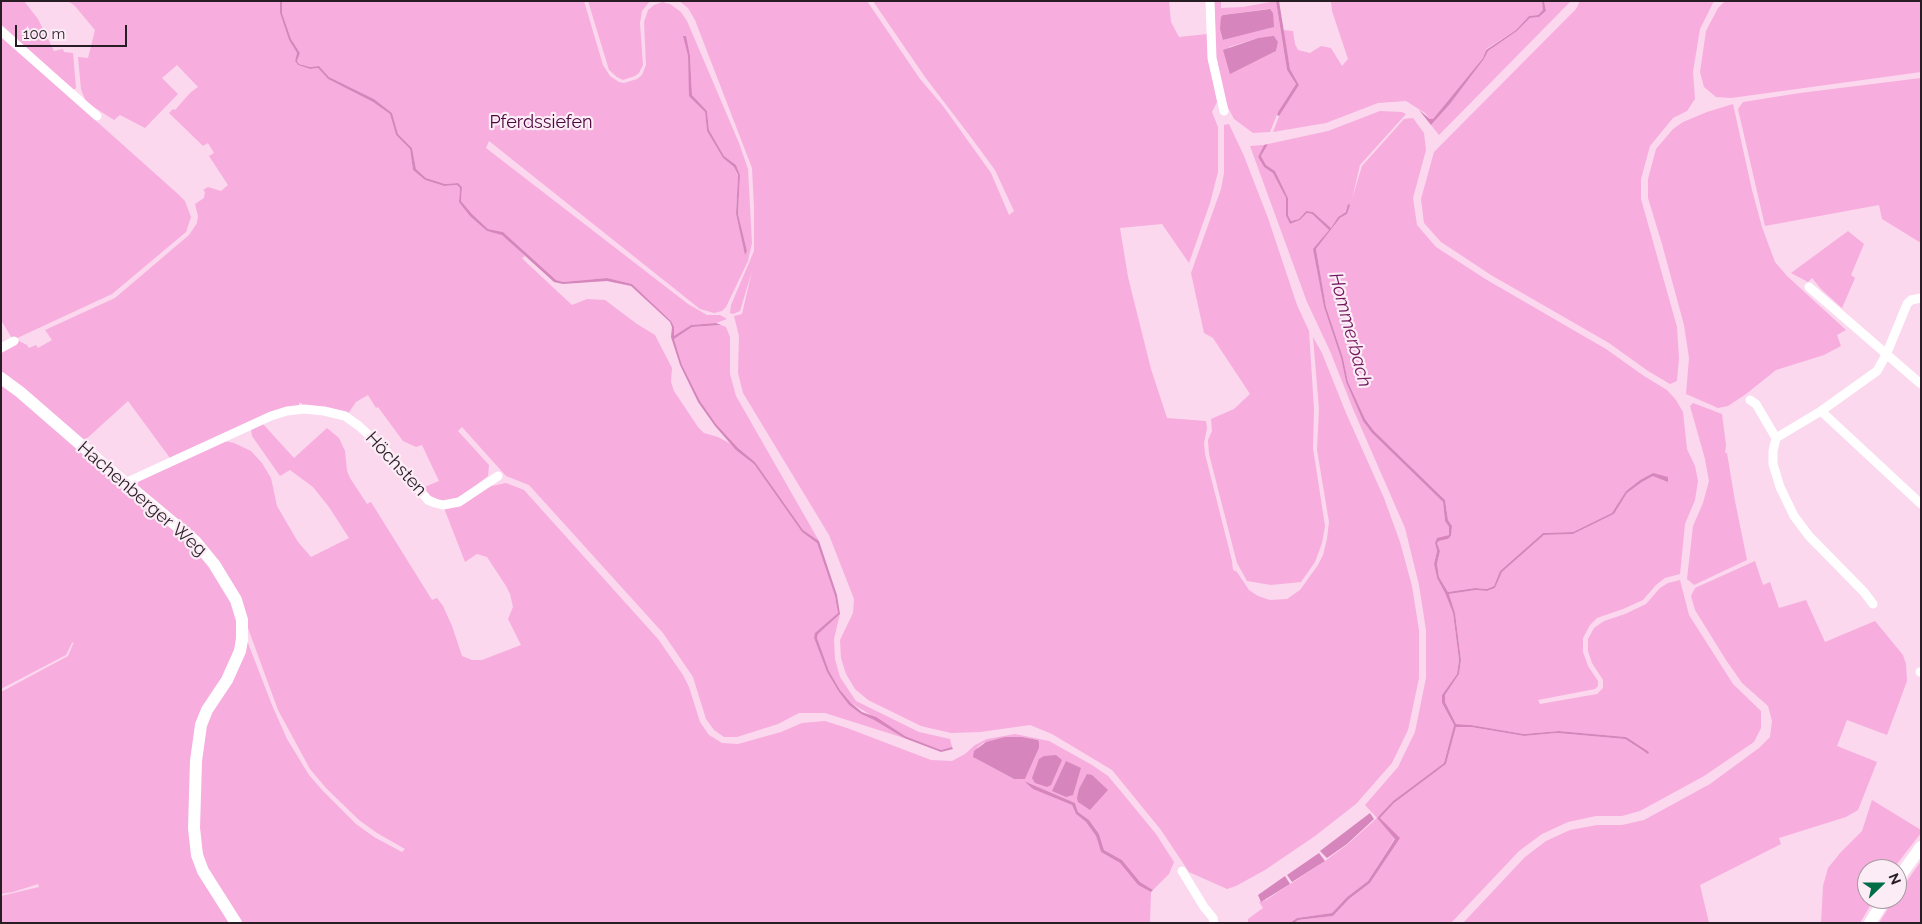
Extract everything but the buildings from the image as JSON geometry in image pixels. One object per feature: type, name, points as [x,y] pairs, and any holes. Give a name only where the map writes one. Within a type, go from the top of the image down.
[{"type":"street","points":[[1210,1],[1212,58],[1224,111]]},
{"type":"street","points":[[1,31],[96,116]]},
{"type":"street","points":[[1809,287],[1921,384]]},
{"type":"street","points":[[1776,438],[1821,411],[1877,371],[1886,355],[1907,304],[1911,300],[1921,298]]},
{"type":"street","points":[[1,348],[14,341]]},
{"type":"street","name":"Hachenberger Weg","points":[[1,378],[20,392],[195,541],[214,564],[240,610],[243,630],[240,651],[228,680],[207,710],[201,725],[196,752],[194,828],[197,855],[203,871],[236,923]]},
{"type":"street","points":[[1750,400],[1756,404],[1776,438],[1773,464],[1780,487],[1794,516],[1809,536],[1864,592],[1873,604]]},
{"type":"street","name":"Höchsten","points":[[125,483],[271,416],[287,411],[304,409],[345,416],[357,424],[387,452],[428,500],[435,503],[443,505],[459,502],[498,476]]},
{"type":"street","points":[[1821,411],[1921,504]]},
{"type":"street","points":[[1907,866],[1921,847]]},
{"type":"street","points":[[1182,871],[1213,918],[1214,923]]},
{"type":"street","points":[[1870,923],[1879,909]]},
{"type":"green space","points":[[1,1],[24,1],[38,19],[54,51],[63,49],[64,52],[73,53],[76,88],[73,90],[1,24]]},
{"type":"green space","points":[[67,1],[280,1],[280,13],[289,40],[297,53],[295,61],[298,65],[310,69],[318,68],[328,79],[373,102],[390,114],[396,135],[410,149],[413,170],[425,180],[444,186],[457,185],[460,188],[459,202],[487,231],[502,234],[525,256],[522,258],[572,305],[587,299],[605,300],[655,335],[672,368],[671,382],[674,391],[698,427],[704,433],[718,437],[731,444],[754,464],[802,532],[817,543],[835,596],[838,613],[816,633],[814,638],[827,672],[839,692],[849,705],[861,714],[904,738],[825,713],[799,713],[778,724],[737,737],[724,737],[714,730],[706,719],[693,677],[663,633],[529,485],[506,476],[462,427],[458,431],[489,465],[488,476],[458,499],[444,502],[431,498],[422,488],[439,481],[422,445],[416,447],[403,441],[378,407],[376,408],[368,395],[356,402],[347,415],[302,407],[302,403],[299,403],[299,407],[276,410],[170,458],[128,401],[83,442],[1,373],[1,351],[19,341],[29,348],[36,345],[38,348],[52,340],[45,330],[115,298],[189,235],[197,223],[198,216],[195,204],[204,198],[205,192],[203,190],[208,187],[221,191],[228,185],[209,156],[214,153],[208,143],[203,146],[169,113],[173,109],[175,110],[198,87],[177,65],[162,78],[178,94],[145,128],[120,115],[114,120],[86,102],[81,89],[78,57],[88,58],[95,30],[74,5]]},
{"type":"green space","name":"Pferdssiefen","points":[[282,1],[584,1],[603,65],[610,76],[624,83],[637,79],[642,75],[646,65],[644,22],[648,10],[662,2],[670,4],[681,12],[687,21],[739,143],[748,169],[752,243],[748,261],[726,307],[722,311],[714,313],[700,309],[489,141],[486,148],[688,304],[707,315],[720,315],[727,319],[716,323],[691,325],[673,337],[671,321],[632,284],[607,278],[563,282],[556,280],[503,232],[488,229],[472,214],[461,201],[462,187],[458,183],[445,184],[426,178],[416,169],[412,148],[398,134],[392,113],[374,99],[329,77],[319,66],[310,67],[299,64],[297,61],[300,53],[291,39],[282,13]],"holes":[[[684,37],[690,56],[692,95],[707,111],[709,130],[724,156],[736,165],[740,175],[738,214],[747,251],[745,254],[736,214],[738,176],[734,167],[723,158],[707,131],[705,112],[690,96],[688,56]]]},
{"type":"green space","points":[[588,1],[650,1],[642,11],[640,23],[643,65],[635,76],[623,80],[609,70]]},
{"type":"green space","points":[[679,1],[867,1],[920,79],[943,106],[991,173],[1009,215],[1014,211],[995,170],[925,77],[873,1],[1169,1],[1171,22],[1179,37],[1207,34],[1209,59],[1217,102],[1212,112],[1218,127],[1218,172],[1210,203],[1189,263],[1162,224],[1120,228],[1128,277],[1151,369],[1167,418],[1206,421],[1205,454],[1233,570],[1237,572],[1249,590],[1258,596],[1270,600],[1287,599],[1300,590],[1318,565],[1327,539],[1329,522],[1317,450],[1319,409],[1313,337],[1322,353],[1346,413],[1384,498],[1400,542],[1412,586],[1419,630],[1419,678],[1408,730],[1392,763],[1356,804],[1315,836],[1265,870],[1227,889],[1189,872],[1161,830],[1112,770],[1052,734],[1030,725],[980,732],[951,733],[921,726],[868,700],[855,689],[846,674],[841,658],[840,640],[853,613],[854,599],[829,535],[743,393],[738,373],[739,336],[734,316],[742,314],[752,271],[740,311],[733,314],[730,313],[731,305],[754,251],[752,168],[695,20],[688,8]]},
{"type":"green space","points":[[1214,1],[1221,1],[1221,8],[1243,7],[1276,1],[1287,70],[1296,84],[1278,112],[1270,132],[1253,133],[1234,119],[1225,102],[1215,58]],"holes":[[[1267,9],[1273,13],[1273,27],[1223,40],[1223,15]],[[1274,36],[1278,42],[1276,51],[1230,73],[1229,47],[1258,38]]]},
{"type":"green space","points":[[1331,1],[1542,1],[1544,10],[1538,15],[1529,16],[1516,30],[1486,49],[1483,58],[1433,119],[1430,119],[1425,113],[1406,101],[1378,103],[1326,123],[1273,132],[1280,114],[1299,85],[1290,69],[1283,30],[1293,31],[1298,50],[1310,53],[1321,46],[1331,48],[1342,66],[1348,59],[1332,11]]},
{"type":"green space","points":[[1544,1],[1571,1],[1439,135],[1431,125],[1450,104],[1488,51],[1517,31],[1530,18],[1539,17],[1546,11]]},
{"type":"green space","points":[[1580,1],[1714,1],[1700,29],[1693,72],[1695,99],[1687,111],[1673,118],[1650,146],[1641,179],[1641,199],[1677,327],[1679,358],[1677,381],[1670,384],[1609,343],[1491,275],[1441,242],[1424,223],[1421,199],[1434,152],[1576,9]]},
{"type":"green space","points":[[1725,1],[1921,1],[1921,72],[1731,98],[1716,97],[1704,87],[1700,72],[1706,31],[1718,8]]},
{"type":"green space","points":[[1,36],[178,194],[185,201],[191,217],[186,232],[112,294],[13,340],[1,320]]},
{"type":"green space","points":[[1921,78],[1921,243],[1882,219],[1879,205],[1765,226],[1738,109],[1743,102]]},
{"type":"green space","points":[[1733,104],[1752,190],[1762,227],[1775,262],[1787,276],[1846,330],[1837,335],[1841,346],[1824,355],[1776,370],[1728,406],[1718,408],[1686,394],[1689,358],[1684,325],[1648,198],[1648,179],[1656,149],[1673,129],[1683,122],[1707,112]]},
{"type":"green space","points":[[1380,111],[1402,112],[1406,114],[1360,165],[1352,199],[1362,166],[1404,119],[1413,118],[1424,133],[1426,150],[1413,198],[1417,225],[1436,247],[1487,280],[1606,349],[1667,390],[1683,412],[1687,449],[1695,466],[1698,481],[1695,500],[1685,524],[1680,574],[1665,578],[1643,600],[1597,618],[1590,625],[1583,638],[1583,652],[1588,666],[1598,681],[1598,686],[1595,689],[1538,700],[1540,704],[1597,694],[1603,688],[1603,680],[1592,663],[1588,651],[1588,639],[1594,628],[1604,621],[1646,604],[1660,588],[1668,583],[1680,580],[1689,615],[1733,684],[1761,711],[1761,728],[1754,742],[1704,776],[1640,811],[1622,816],[1596,816],[1568,822],[1542,834],[1519,851],[1451,923],[1294,923],[1298,920],[1333,916],[1349,899],[1370,883],[1399,838],[1380,818],[1394,803],[1446,764],[1456,727],[1471,727],[1524,736],[1557,733],[1625,739],[1647,754],[1626,737],[1559,731],[1524,734],[1456,724],[1445,702],[1445,695],[1459,674],[1461,660],[1455,613],[1449,594],[1476,590],[1487,591],[1495,588],[1502,572],[1544,535],[1573,534],[1614,514],[1627,493],[1653,476],[1653,473],[1626,491],[1613,513],[1573,532],[1543,533],[1500,571],[1494,586],[1487,589],[1475,588],[1448,592],[1439,577],[1437,564],[1440,551],[1437,543],[1451,536],[1452,526],[1448,520],[1445,500],[1374,431],[1365,419],[1348,382],[1343,358],[1326,307],[1316,249],[1340,218],[1347,214],[1346,212],[1338,217],[1331,228],[1313,212],[1306,211],[1299,219],[1291,221],[1288,215],[1288,198],[1275,171],[1266,165],[1261,156],[1268,144],[1328,131]]},
{"type":"green space","points":[[1229,124],[1244,156],[1268,218],[1297,305],[1309,331],[1314,409],[1313,448],[1325,526],[1322,543],[1315,562],[1301,582],[1271,585],[1247,581],[1237,563],[1209,454],[1208,440],[1212,431],[1211,419],[1234,409],[1250,394],[1213,338],[1204,333],[1191,273],[1221,189],[1224,173],[1224,125]]},
{"type":"green space","points":[[1264,145],[1258,157],[1264,167],[1273,172],[1286,198],[1286,216],[1290,224],[1300,220],[1307,213],[1312,214],[1329,230],[1314,249],[1324,307],[1341,358],[1346,382],[1363,421],[1372,433],[1443,502],[1445,521],[1449,527],[1449,535],[1437,539],[1435,543],[1437,551],[1434,564],[1437,578],[1453,613],[1459,660],[1457,674],[1442,695],[1442,703],[1454,725],[1444,763],[1393,801],[1377,818],[1365,805],[1398,767],[1415,732],[1426,678],[1426,630],[1419,585],[1405,528],[1330,351],[1307,302],[1250,146]]},
{"type":"green space","points":[[1848,231],[1864,244],[1851,275],[1855,278],[1842,308],[1812,278],[1808,282],[1791,273]]},
{"type":"green space","points":[[721,325],[726,327],[730,337],[730,374],[736,396],[819,541],[803,530],[755,462],[738,448],[716,424],[700,401],[682,365],[674,339],[692,327]]},
{"type":"green space","points":[[1,383],[182,535],[210,566],[236,611],[238,623],[234,651],[227,671],[203,708],[190,839],[232,923],[1,923],[1,896],[39,887],[38,884],[1,894],[1,692],[68,656],[74,642],[66,655],[1,689]]},
{"type":"green space","points":[[1693,403],[1722,414],[1726,445],[1725,453],[1727,453],[1747,560],[1694,585],[1687,579],[1693,526],[1703,503],[1709,481],[1705,459],[1690,406]]},
{"type":"green space","points":[[263,424],[294,458],[327,428],[339,438],[345,451],[347,471],[350,478],[367,504],[371,502],[432,600],[437,598],[443,606],[462,656],[472,660],[482,660],[521,645],[508,619],[513,607],[506,586],[487,557],[477,554],[465,562],[444,508],[487,487],[506,483],[524,490],[658,639],[683,675],[689,687],[700,722],[709,735],[722,743],[738,744],[781,732],[802,723],[825,721],[931,760],[952,761],[987,739],[1015,734],[1049,741],[1108,776],[1156,834],[1174,862],[1169,874],[1153,890],[1140,882],[1122,860],[1104,850],[1099,834],[1089,820],[1078,812],[1075,803],[1024,781],[1034,789],[1072,805],[1076,814],[1086,822],[1096,836],[1101,852],[1120,863],[1138,885],[1151,892],[1150,923],[241,923],[208,872],[198,838],[203,727],[245,639],[287,739],[309,775],[356,824],[374,837],[402,852],[405,849],[359,820],[326,788],[310,769],[278,710],[234,590],[136,487],[137,480],[224,441],[234,443],[251,451],[262,463],[271,478],[277,506],[298,542],[311,557],[349,538],[329,507],[313,487],[290,470],[280,476],[252,436],[251,429]],"holes":[[[1022,737],[1038,740],[1039,748],[1025,779],[1014,779],[975,758],[978,747],[983,743],[1005,738]]]},
{"type":"green space","points":[[1755,561],[1763,585],[1770,582],[1779,608],[1806,600],[1825,642],[1875,621],[1903,655],[1906,664],[1907,681],[1887,735],[1847,720],[1837,746],[1877,762],[1858,810],[1846,817],[1779,838],[1781,844],[1700,885],[1709,923],[1463,923],[1525,857],[1546,841],[1570,830],[1597,825],[1622,825],[1644,820],[1710,784],[1759,748],[1770,737],[1772,721],[1768,706],[1742,683],[1695,610],[1691,596],[1695,588]]},
{"type":"green space","points":[[840,614],[834,639],[835,659],[840,677],[856,701],[919,732],[950,739],[952,747],[941,750],[905,736],[851,703],[840,690],[829,671],[817,638],[818,634]]},
{"type":"green space","points":[[1872,800],[1921,830],[1921,833],[1901,859],[1857,859],[1857,909],[1868,909],[1860,923],[1821,923],[1823,886],[1828,868],[1862,831]]},
{"type":"green space","points":[[1377,818],[1395,838],[1368,881],[1347,897],[1332,913],[1297,918],[1290,923],[1248,923],[1248,919],[1263,908],[1259,902],[1266,900],[1325,861],[1348,844]]},
{"type":"green space","points":[[1921,861],[1921,923],[1879,923],[1888,909],[1907,909],[1907,881]]},
{"type":"shaded area","points":[[280,1],[282,1],[282,13],[291,39],[300,53],[297,61],[299,64],[310,67],[319,66],[329,77],[374,99],[392,113],[398,134],[412,148],[416,169],[426,178],[445,184],[458,183],[462,187],[461,201],[472,214],[488,229],[503,232],[556,280],[563,282],[607,278],[632,284],[671,321],[674,327],[674,336],[691,325],[716,323],[721,325],[692,327],[674,339],[682,365],[700,401],[716,424],[738,448],[755,462],[803,530],[819,541],[837,595],[840,614],[818,634],[817,638],[829,671],[840,690],[862,712],[876,717],[905,736],[941,750],[952,747],[953,749],[941,752],[904,738],[861,714],[849,705],[839,692],[827,672],[814,638],[815,633],[838,613],[835,596],[817,543],[802,532],[754,464],[736,450],[715,426],[698,402],[680,365],[671,337],[672,327],[670,322],[631,286],[607,281],[563,284],[554,282],[502,235],[487,231],[470,216],[459,202],[460,188],[457,185],[444,186],[425,180],[413,170],[410,149],[396,135],[390,114],[373,102],[328,79],[318,68],[310,69],[298,65],[295,61],[297,53],[289,40],[280,13]]},
{"type":"shaded area","points":[[1276,1],[1279,1],[1290,69],[1299,85],[1279,116],[1277,115],[1278,112],[1296,84],[1287,70]]},
{"type":"shaded area","points":[[1542,1],[1544,1],[1546,11],[1539,17],[1530,18],[1517,31],[1488,51],[1484,59],[1450,104],[1431,125],[1419,110],[1430,119],[1433,119],[1483,58],[1486,50],[1516,30],[1529,16],[1538,15],[1543,10]]},
{"type":"shaded area","points":[[1270,9],[1273,13],[1274,27],[1223,40],[1220,29],[1221,17],[1223,15]]},
{"type":"shaded area","points":[[683,36],[686,36],[690,56],[692,95],[707,111],[709,130],[724,156],[736,165],[740,175],[738,214],[747,251],[745,255],[736,214],[738,175],[734,167],[723,158],[707,131],[705,112],[689,96],[688,56]]},
{"type":"shaded area","points":[[1274,36],[1278,42],[1276,51],[1230,74],[1223,50],[1258,38]]},
{"type":"shaded area","points":[[1268,144],[1261,156],[1266,165],[1275,171],[1288,198],[1288,215],[1291,221],[1299,219],[1306,211],[1313,212],[1331,228],[1338,217],[1346,212],[1348,204],[1350,205],[1347,214],[1340,218],[1316,249],[1326,307],[1343,358],[1348,382],[1365,419],[1374,431],[1445,500],[1448,520],[1452,526],[1451,536],[1437,543],[1440,551],[1437,564],[1439,577],[1448,592],[1475,588],[1487,589],[1494,586],[1500,571],[1543,533],[1573,532],[1612,513],[1626,491],[1640,480],[1653,473],[1668,477],[1668,482],[1653,476],[1642,482],[1627,493],[1614,514],[1573,534],[1544,535],[1502,572],[1495,588],[1487,591],[1476,590],[1449,594],[1455,613],[1461,660],[1459,674],[1445,695],[1445,702],[1456,724],[1524,734],[1559,731],[1626,737],[1649,752],[1648,754],[1625,739],[1557,733],[1524,736],[1471,727],[1456,727],[1446,764],[1394,803],[1380,818],[1400,838],[1370,883],[1349,899],[1333,916],[1298,920],[1294,923],[1290,923],[1297,918],[1332,913],[1347,897],[1368,881],[1395,839],[1377,818],[1393,801],[1444,763],[1454,725],[1442,703],[1442,695],[1457,674],[1459,660],[1453,613],[1437,578],[1434,564],[1437,538],[1449,535],[1443,502],[1372,433],[1363,421],[1346,382],[1341,358],[1324,307],[1313,249],[1329,230],[1312,214],[1307,213],[1300,220],[1290,224],[1286,216],[1286,198],[1273,173],[1264,167],[1258,157],[1264,145]]},
{"type":"shaded area","points":[[1005,737],[1022,737],[1038,740],[1039,742],[1039,748],[1025,779],[1014,779],[973,757],[974,751],[986,742]]},
{"type":"shaded area","points":[[1056,755],[1062,760],[1051,785],[1047,787],[1035,783],[1032,778],[1039,759],[1044,756]]},
{"type":"shaded area","points":[[1066,761],[1081,768],[1073,795],[1066,797],[1052,791]]},
{"type":"shaded area","points":[[1087,774],[1092,775],[1108,790],[1090,810],[1078,802],[1077,798],[1079,789]]},
{"type":"shaded area","points":[[1024,781],[1075,803],[1078,812],[1089,820],[1099,834],[1104,850],[1122,860],[1140,882],[1153,890],[1151,892],[1138,885],[1120,863],[1101,852],[1096,836],[1086,822],[1076,814],[1072,805],[1033,789]]},
{"type":"shaded area","points":[[1370,813],[1374,819],[1347,844],[1327,858],[1320,851]]},
{"type":"shaded area","points":[[1319,853],[1325,861],[1292,882],[1287,875]]},
{"type":"shaded area","points":[[1285,876],[1290,884],[1261,902],[1258,895]]},
{"type":"water label","name":"Hommerbach","points":[[1350,330]]}]
